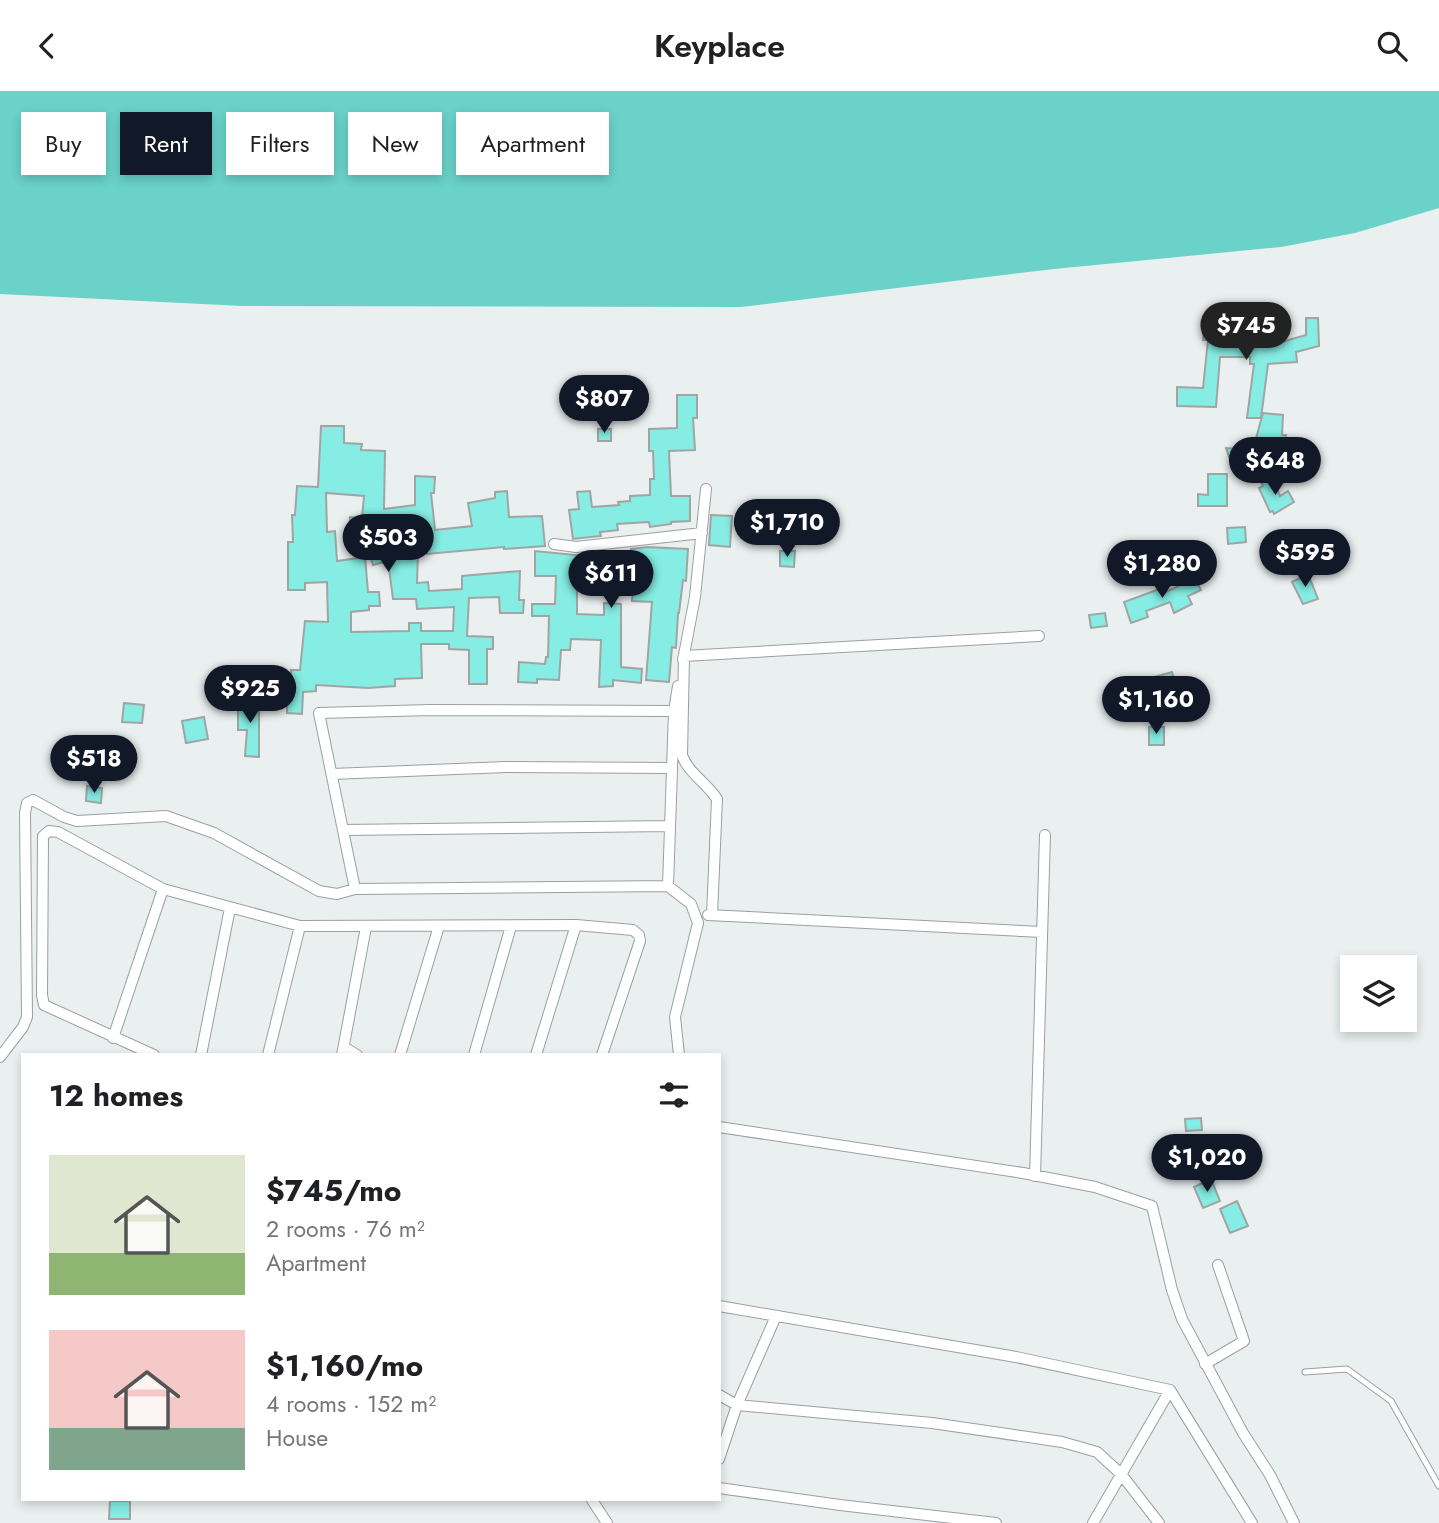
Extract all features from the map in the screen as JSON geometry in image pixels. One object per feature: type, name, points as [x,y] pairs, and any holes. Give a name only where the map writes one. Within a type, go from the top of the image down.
[{"type":"street","points":[[668,886],[674,711],[695,597],[706,489]]},
{"type":"street","points":[[554,544],[576,547],[702,533]]},
{"type":"street","points":[[684,656],[1038,636]]},
{"type":"street","points":[[684,656],[682,755],[685,765],[709,786],[717,799],[712,915]]},
{"type":"street","points":[[355,889],[319,713],[430,710],[674,711]]},
{"type":"street","points":[[332,774],[506,767],[671,768]]},
{"type":"street","points":[[0,1057],[23,1027],[27,1017],[25,813],[27,803],[33,800],[77,821],[166,816],[214,834],[319,891],[337,894],[355,889],[668,886],[691,904],[698,923],[675,1017],[678,1053]]},
{"type":"street","points":[[343,830],[669,826]]},
{"type":"street","points":[[149,1053],[44,1005],[43,836],[49,831],[58,832],[163,889],[300,926],[576,925],[626,929],[639,935],[640,941],[603,1053]]},
{"type":"street","points":[[1035,1176],[1045,835]]},
{"type":"street","points":[[113,1038],[163,889]]},
{"type":"street","points":[[201,1053],[230,908]]},
{"type":"street","points":[[695,915],[1042,932]]},
{"type":"street","points":[[537,1053],[576,925]]},
{"type":"street","points":[[268,1053],[300,926]]},
{"type":"street","points":[[401,1053],[439,926]]},
{"type":"street","points":[[475,1053],[511,926]]},
{"type":"street","points":[[343,1051],[366,927]]},
{"type":"street","points":[[721,1127],[1035,1176],[1095,1187],[1152,1206],[1172,1290],[1182,1319],[1294,1523]]},
{"type":"street","points":[[1205,1364],[1244,1341],[1218,1265]]},
{"type":"street","points":[[721,1306],[1029,1360],[1170,1390],[1252,1523]]},
{"type":"street","points":[[721,1453],[737,1405],[776,1316]]},
{"type":"street","points":[[1093,1523],[1170,1390]]},
{"type":"street","points":[[721,1396],[737,1405],[932,1423],[1062,1442],[1097,1452],[1121,1474],[1160,1523]]},
{"type":"street","points":[[721,1488],[996,1523]]},
{"type":"street","points":[[593,1501],[607,1523]]},
{"type":"lane","points":[[1305,1372],[1347,1369],[1391,1401],[1439,1486]]},
{"type":"water","points":[[0,91],[1439,91],[1439,208],[1355,233],[1281,247],[1054,269],[741,307],[243,306],[0,294]]},
{"type":"building","points":[[1306,318],[1318,318],[1319,346],[1296,352],[1297,362],[1268,364],[1261,418],[1247,418],[1254,364],[1250,364],[1250,357],[1220,357],[1216,407],[1177,406],[1177,387],[1203,388],[1208,340],[1203,340],[1204,325],[1215,326],[1215,333],[1252,333],[1252,330],[1258,328],[1257,325],[1270,323],[1273,337],[1278,337],[1278,343],[1306,335]]},
{"type":"building","points":[[677,395],[697,395],[697,418],[693,418],[695,450],[669,451],[671,496],[690,496],[690,521],[650,527],[649,522],[617,524],[618,530],[600,532],[601,536],[573,539],[569,510],[579,509],[577,492],[590,491],[592,507],[619,505],[618,502],[630,501],[630,496],[650,495],[650,479],[654,479],[653,451],[649,451],[649,429],[677,428]]},
{"type":"building","points":[[1263,413],[1283,415],[1282,435],[1286,435],[1283,446],[1272,443],[1270,454],[1253,451],[1253,463],[1231,462],[1226,448],[1241,449],[1242,442],[1253,443],[1253,449]]},
{"type":"building","points":[[321,426],[344,426],[344,443],[362,444],[361,450],[385,451],[384,509],[415,505],[415,476],[435,477],[434,493],[431,493],[435,530],[472,526],[468,503],[495,498],[495,492],[507,491],[509,517],[542,516],[545,546],[427,554],[423,527],[390,530],[395,553],[418,554],[417,583],[428,582],[429,591],[462,589],[462,576],[520,571],[519,600],[524,600],[523,613],[500,613],[499,597],[469,598],[467,636],[493,637],[493,649],[487,649],[487,684],[469,684],[469,650],[449,649],[449,644],[421,644],[422,678],[395,679],[395,686],[368,688],[316,685],[316,691],[303,692],[302,714],[287,713],[287,700],[292,700],[291,670],[300,670],[305,621],[328,622],[327,582],[305,583],[305,590],[288,590],[288,542],[293,542],[292,515],[295,515],[297,486],[318,487]],"holes":[[[326,493],[364,496],[362,518],[350,517],[349,534],[363,534],[373,565],[388,561],[393,599],[416,599],[417,609],[454,607],[453,631],[421,631],[421,623],[409,623],[409,631],[351,632],[351,612],[369,610],[369,606],[380,606],[379,592],[368,592],[365,557],[337,561],[335,531],[327,532]]]},
{"type":"building","points":[[598,429],[611,429],[611,441],[598,441]]},
{"type":"building","points":[[1208,474],[1227,474],[1227,506],[1198,506],[1198,494],[1208,495]]},
{"type":"building","points":[[1273,478],[1280,496],[1288,491],[1294,502],[1274,514],[1273,511],[1270,512],[1259,488],[1263,486],[1261,482]]},
{"type":"building","points":[[711,515],[732,516],[730,547],[709,545]]},
{"type":"building","points":[[1245,527],[1246,542],[1228,544],[1227,528]]},
{"type":"building","points":[[631,549],[688,549],[686,581],[683,580],[676,648],[672,647],[669,682],[646,680],[652,602],[632,601],[634,577],[602,577],[602,585],[577,586],[577,614],[604,615],[604,603],[621,604],[621,667],[642,669],[641,683],[613,680],[613,686],[599,687],[601,640],[571,639],[570,650],[561,650],[559,680],[518,682],[519,662],[545,664],[548,657],[549,616],[532,616],[532,604],[555,604],[556,576],[535,576],[535,551],[575,555],[631,553]]},
{"type":"building","points":[[780,551],[795,551],[794,567],[780,566]]},
{"type":"building","points":[[1308,574],[1318,599],[1303,604],[1292,582]]},
{"type":"building","points":[[1195,578],[1201,590],[1188,596],[1192,604],[1174,613],[1170,602],[1146,611],[1148,617],[1131,623],[1124,602],[1162,588],[1164,593]]},
{"type":"building","points":[[1105,613],[1107,626],[1091,628],[1089,615]]},
{"type":"building","points":[[1172,672],[1175,682],[1143,691],[1140,681]]},
{"type":"building","points":[[238,700],[259,700],[259,757],[245,756],[247,730],[238,730]]},
{"type":"building","points":[[124,703],[144,705],[142,723],[122,722]]},
{"type":"building","points":[[204,717],[208,739],[186,743],[182,721]]},
{"type":"building","points":[[1149,727],[1164,727],[1164,745],[1149,745]]},
{"type":"building","points":[[87,786],[102,788],[101,803],[86,801]]},
{"type":"building","points":[[1201,1118],[1202,1130],[1186,1131],[1185,1119]]},
{"type":"building","points":[[1211,1179],[1220,1201],[1203,1208],[1194,1187]]},
{"type":"building","points":[[1237,1201],[1248,1226],[1230,1233],[1220,1209]]},
{"type":"building","points":[[110,1501],[130,1501],[130,1519],[109,1519]]}]
